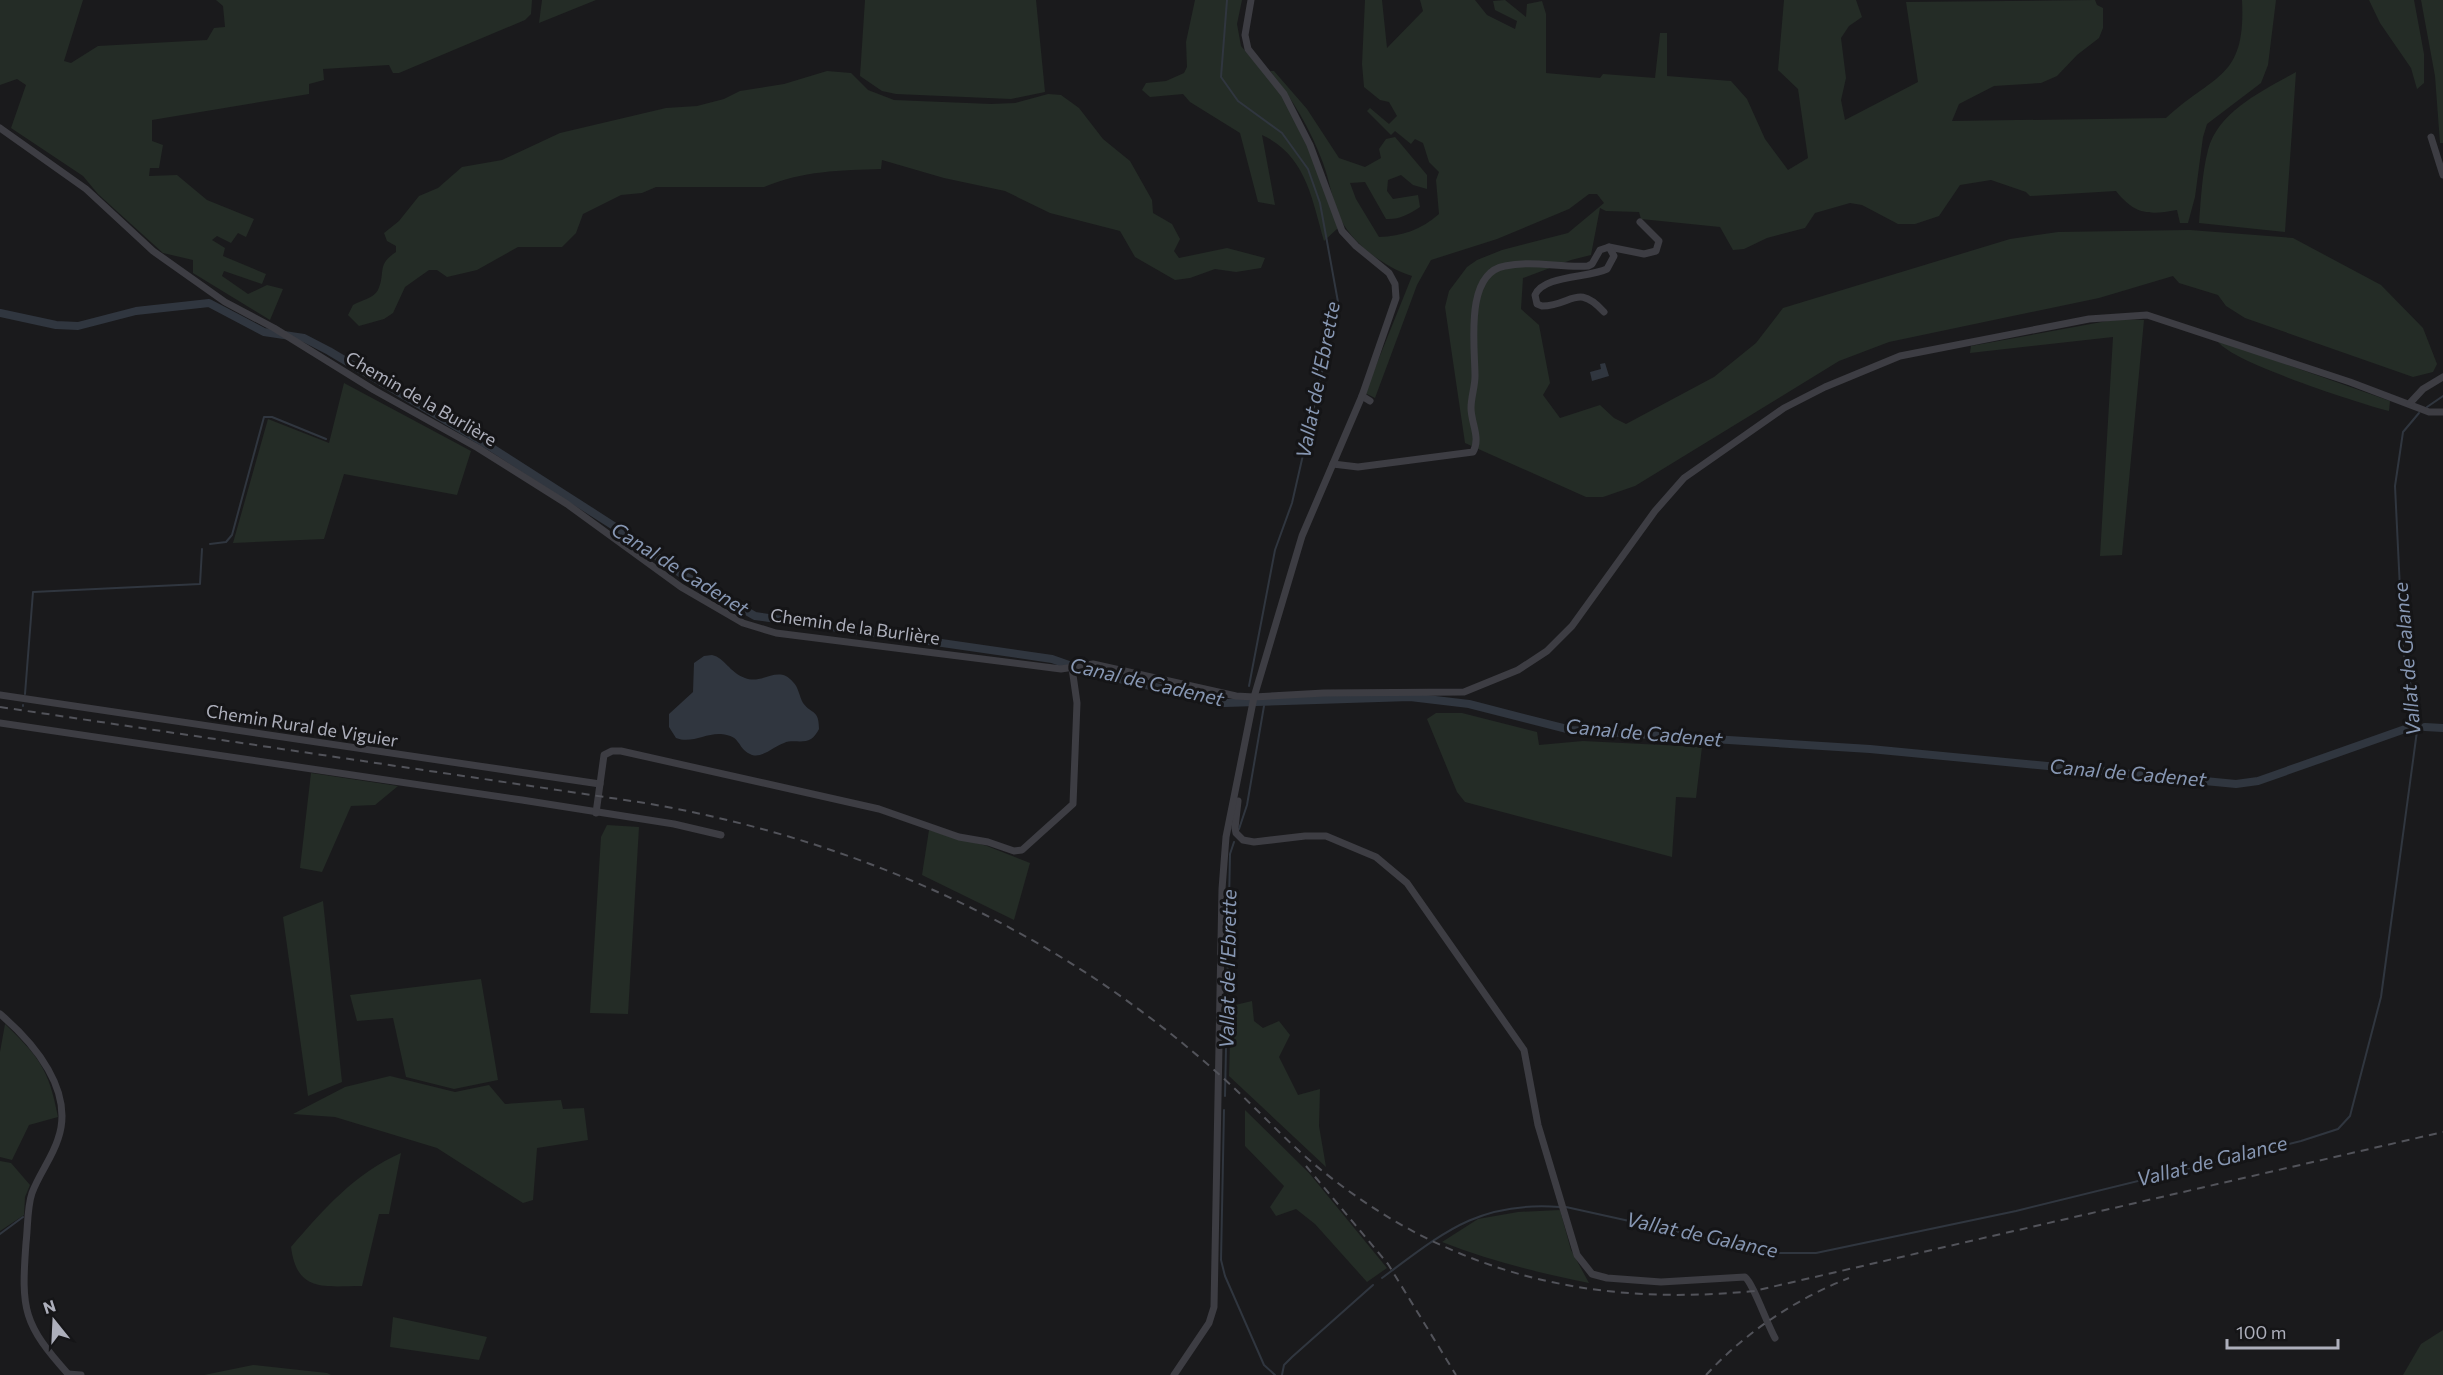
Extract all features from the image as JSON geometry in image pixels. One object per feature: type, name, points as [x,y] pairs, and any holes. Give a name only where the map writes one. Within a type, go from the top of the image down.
[{"type":"street","points":[[1174,1375],[1209,1323],[1214,1307],[1222,889],[1226,837],[1254,699],[1302,536],[1362,396],[1394,306],[1397,291],[1389,273],[1356,246],[1342,231],[1310,145],[1284,94],[1248,49],[1245,35],[1251,0]]},
{"type":"street","name":"Chemin de la Burlière","points":[[0,128],[86,189],[168,263],[225,302],[478,448],[567,504],[681,587],[743,623],[776,633],[1049,668],[1073,668],[1093,664],[1216,693],[1254,699],[1335,692],[1464,692],[1518,670],[1547,651],[1572,626],[1655,511],[1684,478],[1784,408],[1843,378],[1900,356],[2089,320],[2148,315],[2410,403],[2429,412],[2443,412]]},
{"type":"street","points":[[2431,137],[2443,175]]},
{"type":"street","points":[[1332,464],[1358,467],[1465,455],[1473,452],[1477,442],[1471,412],[1475,374],[1473,322],[1482,285],[1487,277],[1504,266],[1588,266],[1592,264],[1600,250],[1609,247],[1644,254],[1656,251],[1659,241],[1640,222]]},
{"type":"street","points":[[1604,312],[1593,300],[1585,296],[1548,306],[1538,304],[1535,295],[1541,286],[1551,282],[1607,269],[1614,256],[1609,247]]},
{"type":"street","points":[[2410,403],[2423,388],[2443,377]]},
{"type":"street","points":[[1362,396],[1370,401]]},
{"type":"street","points":[[596,813],[604,755],[612,751],[621,751],[879,809],[959,837],[988,842],[1014,851],[1022,850],[1073,804],[1077,703],[1073,668]]},
{"type":"street","name":"Chemin Rural de Viguier","points":[[0,695],[382,754],[600,784]]},
{"type":"street","points":[[0,723],[682,825],[721,835]]},
{"type":"street","points":[[1238,783],[1235,828],[1236,834],[1243,840],[1254,842],[1326,836],[1376,857],[1407,883],[1524,1050],[1538,1125],[1566,1219],[1577,1255],[1592,1274],[1607,1278],[1661,1282],[1745,1277],[1749,1281],[1761,1314],[1775,1338]]},
{"type":"street","points":[[0,1014],[32,1046],[46,1064],[55,1086],[62,1121],[57,1142],[36,1184],[29,1204],[23,1293],[29,1321],[48,1353],[68,1375],[81,1375]]},
{"type":"shaded area","points":[[0,0],[83,0],[64,61],[71,63],[98,46],[207,40],[214,28],[225,27],[223,6],[216,0],[532,0],[531,14],[525,20],[399,73],[393,73],[389,65],[323,69],[324,80],[309,84],[309,94],[152,120],[152,141],[163,145],[159,168],[150,168],[149,176],[177,175],[207,200],[254,219],[246,237],[238,233],[231,243],[217,236],[212,240],[225,248],[223,256],[266,274],[262,284],[224,271],[222,276],[248,294],[267,285],[283,289],[270,320],[193,273],[193,260],[163,253],[98,194],[83,176],[11,128],[26,85],[17,79],[0,85]]},
{"type":"shaded area","points":[[542,0],[596,0],[539,23]]},
{"type":"shaded area","points":[[865,0],[1036,0],[1045,92],[1011,99],[896,94],[882,91],[860,76]]},
{"type":"shaded area","points":[[1195,0],[1242,0],[1237,24],[1241,46],[1274,84],[1296,117],[1315,162],[1338,228],[1324,241],[1305,180],[1289,154],[1277,144],[1262,135],[1275,205],[1258,202],[1240,133],[1190,102],[1183,94],[1150,97],[1142,90],[1146,83],[1166,81],[1184,73],[1187,67],[1186,42]]},
{"type":"shaded area","points":[[1365,0],[1382,0],[1387,48],[1423,11],[1420,0],[1475,0],[1487,15],[1515,29],[1517,21],[1495,10],[1493,1],[1505,0],[1526,17],[1527,4],[1542,1],[1546,14],[1546,73],[1600,78],[1603,74],[1655,78],[1660,33],[1667,33],[1667,76],[1731,81],[1747,99],[1765,139],[1788,170],[1808,158],[1798,89],[1778,70],[1784,0],[1856,0],[1862,17],[1849,26],[1841,38],[1846,78],[1841,100],[1845,120],[1918,82],[1906,2],[2095,0],[2097,5],[2103,8],[2103,28],[2099,38],[2077,55],[2057,76],[2041,83],[1994,86],[1959,104],[1952,121],[2166,118],[2213,82],[2233,60],[2239,45],[2242,26],[2242,0],[2276,0],[2268,65],[2261,83],[2207,124],[2203,137],[2195,197],[2188,223],[2180,223],[2177,210],[2150,213],[2136,209],[2116,191],[2030,196],[2026,192],[1991,180],[1960,185],[1939,216],[1915,224],[1898,224],[1862,205],[1850,203],[1815,213],[1805,228],[1767,238],[1744,249],[1733,250],[1720,227],[1641,219],[1639,212],[1606,211],[1600,208],[1591,255],[1523,278],[1521,309],[1539,325],[1550,383],[1543,395],[1560,418],[1600,405],[1614,418],[1626,424],[1714,377],[1756,343],[1783,308],[2010,239],[2058,232],[2190,230],[2293,238],[2381,285],[2423,328],[2437,364],[2433,372],[2413,377],[2245,318],[2226,306],[2218,295],[2179,283],[2173,276],[2099,298],[1889,342],[1839,361],[1635,486],[1603,497],[1586,497],[1465,443],[1445,307],[1449,291],[1467,267],[1477,260],[1502,250],[1568,233],[1604,203],[1597,194],[1589,194],[1569,209],[1497,239],[1431,260],[1417,285],[1375,398],[1365,393],[1412,276],[1392,267],[1362,247],[1347,229],[1338,213],[1313,138],[1286,92],[1270,71],[1274,71],[1307,109],[1339,158],[1365,167],[1381,158],[1379,149],[1386,139],[1395,137],[1427,175],[1427,189],[1413,185],[1401,175],[1388,180],[1387,191],[1393,199],[1418,195],[1420,207],[1395,219],[1386,219],[1365,182],[1350,183],[1356,199],[1379,237],[1411,231],[1432,220],[1439,214],[1436,180],[1439,172],[1429,162],[1423,143],[1415,139],[1411,144],[1395,131],[1391,135],[1367,111],[1370,108],[1389,124],[1397,116],[1389,102],[1380,100],[1364,87],[1362,64]]},
{"type":"shaded area","points":[[2369,0],[2414,0],[2424,54],[2424,83],[2417,89],[2411,68],[2380,23]]},
{"type":"shaded area","points":[[2421,0],[2443,0],[2443,143],[2440,143],[2435,76]]},
{"type":"shaded area","points":[[827,71],[851,73],[868,90],[894,100],[991,104],[1015,103],[1048,94],[1061,95],[1079,108],[1103,139],[1130,161],[1152,200],[1153,213],[1172,224],[1180,239],[1174,251],[1179,258],[1227,248],[1265,258],[1261,268],[1236,272],[1215,269],[1190,278],[1175,280],[1135,257],[1120,231],[1050,213],[1005,191],[944,178],[882,160],[881,169],[807,175],[764,187],[656,187],[642,193],[621,195],[583,214],[576,233],[562,247],[518,247],[477,270],[447,277],[437,270],[429,270],[405,287],[393,313],[384,319],[359,326],[348,315],[353,305],[376,293],[384,265],[396,252],[396,246],[387,241],[384,233],[399,221],[419,196],[438,188],[462,167],[502,160],[560,133],[666,108],[697,106],[724,99],[740,91],[784,84]]},
{"type":"shaded area","points":[[2296,72],[2285,232],[2199,223],[2204,168],[2213,136],[2221,124],[2244,103]]},
{"type":"shaded area","points":[[2118,319],[2144,320],[2122,555],[2100,556],[2113,337],[1970,353],[1971,346]]},
{"type":"shaded area","points":[[2217,340],[2390,401],[2389,411],[2268,370],[2226,349]]},
{"type":"shaded area","points":[[1605,363],[1609,376],[1592,381],[1590,372],[1601,369],[1600,364]]},
{"type":"shaded area","points":[[344,383],[471,451],[457,495],[344,474],[324,539],[233,543],[268,419],[329,443]]},
{"type":"shaded area","points":[[712,655],[745,678],[758,679],[776,675],[787,677],[797,687],[806,707],[818,718],[819,729],[815,735],[805,741],[787,742],[759,755],[750,754],[736,739],[728,735],[715,734],[688,740],[676,738],[669,727],[669,714],[693,692],[694,663],[704,656]]},
{"type":"shaded area","points":[[1436,713],[1462,713],[1537,732],[1539,745],[1583,741],[1702,747],[1696,798],[1676,797],[1672,857],[1465,802],[1457,792],[1427,719]]},
{"type":"shaded area","points":[[311,773],[398,786],[375,805],[351,806],[322,872],[300,868]]},
{"type":"shaded area","points":[[607,825],[639,827],[628,1014],[590,1013],[601,837]]},
{"type":"shaded area","points":[[929,830],[987,846],[1030,863],[1014,920],[922,875]]},
{"type":"shaded area","points":[[323,901],[342,1082],[308,1096],[283,917]]},
{"type":"shaded area","points":[[481,979],[498,1080],[454,1089],[406,1077],[393,1018],[357,1021],[350,995]]},
{"type":"shaded area","points":[[1252,1001],[1254,1021],[1263,1028],[1279,1021],[1290,1035],[1279,1057],[1298,1095],[1320,1089],[1319,1126],[1326,1167],[1229,1076],[1231,1006]]},
{"type":"shaded area","points":[[5,1024],[41,1065],[51,1087],[58,1117],[29,1125],[12,1160],[0,1157],[0,1052]]},
{"type":"shaded area","points":[[390,1076],[455,1092],[489,1085],[505,1104],[561,1100],[563,1109],[584,1108],[588,1140],[537,1148],[533,1200],[523,1203],[437,1148],[335,1117],[293,1114],[345,1087]]},
{"type":"shaded area","points":[[1245,1110],[1309,1173],[1387,1268],[1367,1282],[1315,1224],[1296,1209],[1276,1216],[1270,1207],[1284,1186],[1245,1146]]},
{"type":"shaded area","points":[[401,1153],[389,1214],[379,1214],[362,1286],[324,1286],[306,1280],[294,1262],[291,1247],[328,1206],[354,1182],[384,1161]]},
{"type":"shaded area","points":[[0,1161],[11,1163],[30,1185],[25,1197],[24,1215],[0,1231]]},
{"type":"shaded area","points":[[1560,1210],[1571,1250],[1589,1283],[1515,1266],[1442,1242],[1478,1219],[1518,1212]]},
{"type":"shaded area","points":[[393,1317],[487,1337],[479,1360],[390,1347]]},
{"type":"shaded area","points":[[2443,1330],[2443,1375],[2403,1375],[2421,1344]]},
{"type":"shaded area","points":[[253,1365],[327,1373],[331,1375],[204,1375]]},
{"type":"waterway","name":"Vallat de l'Ebrette","points":[[1227,0],[1221,77],[1238,101],[1282,133],[1308,169],[1320,203],[1338,302],[1292,503],[1275,550],[1249,686]]},
{"type":"waterway","name":"Canal de Cadenet","points":[[0,313],[56,325],[78,326],[136,311],[209,303],[264,332],[304,338],[329,351],[489,446],[620,530],[680,573],[755,616],[1052,659],[1089,672],[1225,703],[1410,697],[1469,704],[1571,730],[1870,749],[2236,784],[2258,781],[2408,728]]},
{"type":"waterway","name":"Vallat de Galance","points":[[2427,407],[2443,396]]},
{"type":"waterway","name":"Vallat de Galance","points":[[1566,1207],[1774,1253],[1816,1253],[2016,1211],[2301,1141],[2338,1129],[2350,1116],[2381,997],[2417,731],[2415,705],[2403,651],[2395,486],[2403,432],[2419,413]]},
{"type":"waterway","points":[[210,544],[226,542],[232,535],[264,417],[272,417],[326,439]]},
{"type":"waterway","points":[[25,694],[33,592],[200,584],[202,549]]},
{"type":"waterway","name":"Vallat de l'Ebrette","points":[[1239,829],[1247,805],[1264,706]]},
{"type":"waterway","points":[[2425,727],[2443,728]]},
{"type":"waterway","name":"Vallat de l'Ebrette","points":[[1225,1096],[1230,854],[1234,842]]},
{"type":"waterway","name":"Vallat de l'Ebrette","points":[[1224,1110],[1221,1260],[1225,1276],[1264,1365],[1275,1375]]},
{"type":"waterway","name":"Vallat de Galance","points":[[1382,1278],[1444,1234],[1484,1215],[1532,1206],[1560,1207]]},
{"type":"waterway","points":[[0,1234],[23,1217]]},
{"type":"waterway","name":"Vallat de Galance","points":[[1282,1375],[1284,1365],[1292,1357],[1373,1285]]},
{"type":"railway","points":[[0,707],[645,803],[763,829],[877,867],[986,915],[1039,944],[1110,989],[1183,1043],[1313,1163],[1374,1208],[1424,1237],[1475,1259],[1528,1276],[1582,1288],[1637,1294],[1695,1295],[1754,1291],[2443,1132]]},
{"type":"railway","points":[[1306,1166],[1388,1264],[1456,1375]]},
{"type":"railway","points":[[1706,1375],[1754,1331],[1809,1296],[1849,1278]]}]
